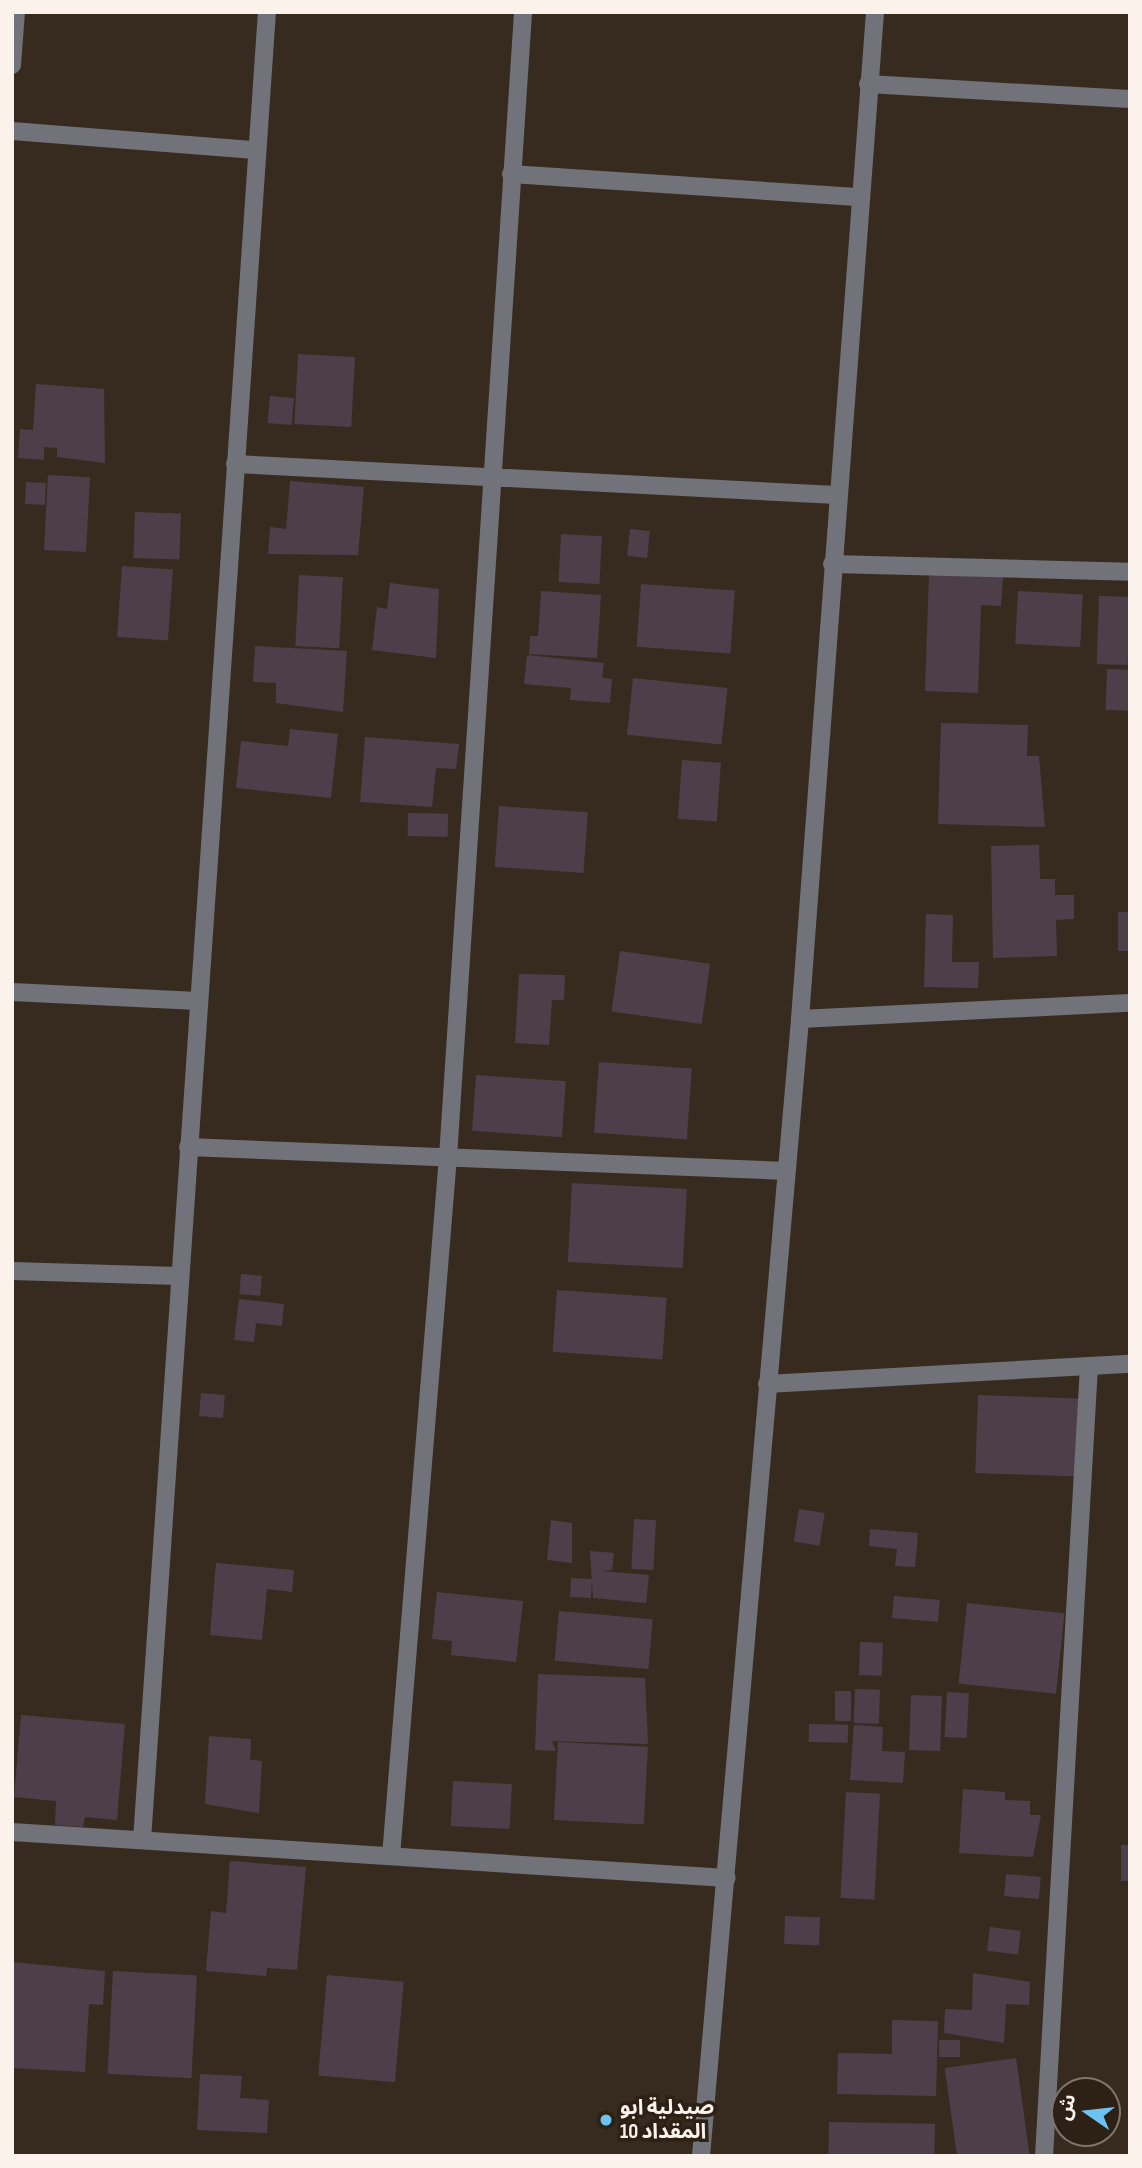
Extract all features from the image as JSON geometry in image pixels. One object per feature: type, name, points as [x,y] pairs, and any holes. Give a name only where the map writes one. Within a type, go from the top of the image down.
[{"type":"street","points":[[12,65],[16,12]]},
{"type":"street","points":[[142,1840],[178,1276],[267,12]]},
{"type":"street","points":[[391,1856],[448,1157],[523,12]]},
{"type":"street","points":[[701,2156],[800,1019],[836,495],[874,12]]},
{"type":"street","points":[[868,84],[1130,99]]},
{"type":"street","points":[[12,131],[256,150]]},
{"type":"street","points":[[511,174],[860,197]]},
{"type":"street","points":[[235,464],[836,495]]},
{"type":"street","points":[[832,564],[1130,572]]},
{"type":"street","points":[[12,992],[198,1001]]},
{"type":"street","points":[[800,1019],[1130,1003]]},
{"type":"street","points":[[188,1147],[787,1171]]},
{"type":"street","points":[[12,1271],[178,1276]]},
{"type":"street","points":[[767,1384],[1130,1364]]},
{"type":"street","points":[[1044,2156],[1089,1366]]},
{"type":"street","points":[[12,1832],[727,1878]]},
{"type":"building","points":[[298,354],[355,357],[351,427],[294,424]]},
{"type":"building","points":[[36,384],[104,389],[105,463],[57,457],[57,448],[44,447],[44,460],[18,458],[20,429],[33,430]]},
{"type":"building","points":[[270,396],[294,398],[292,425],[268,423]]},
{"type":"building","points":[[48,475],[90,477],[86,552],[44,550]]},
{"type":"building","points":[[290,481],[364,487],[358,555],[268,554],[270,527],[286,529]]},
{"type":"building","points":[[26,482],[46,483],[45,505],[25,504]]},
{"type":"building","points":[[135,512],[181,514],[179,560],[133,558]]},
{"type":"building","points":[[630,529],[650,531],[647,558],[627,556]]},
{"type":"building","points":[[561,534],[602,536],[599,584],[558,582]]},
{"type":"building","points":[[122,566],[173,570],[168,640],[117,637]]},
{"type":"building","points":[[929,574],[1003,577],[1001,606],[981,605],[978,693],[925,691]]},
{"type":"building","points":[[299,575],[343,577],[339,648],[295,646]]},
{"type":"building","points":[[390,583],[439,589],[436,658],[372,650],[377,607],[387,609]]},
{"type":"building","points":[[641,584],[735,591],[730,653],[637,647]]},
{"type":"building","points":[[541,591],[601,595],[597,658],[529,654],[530,636],[538,636]]},
{"type":"building","points":[[1018,591],[1083,594],[1080,647],[1015,644]]},
{"type":"building","points":[[1099,596],[1130,597],[1128,665],[1097,664]]},
{"type":"building","points":[[255,646],[347,651],[343,712],[276,703],[276,683],[253,682]]},
{"type":"building","points":[[527,655],[604,663],[602,678],[612,679],[610,703],[570,700],[571,688],[524,684]]},
{"type":"building","points":[[1107,669],[1130,670],[1129,711],[1106,710]]},
{"type":"building","points":[[633,678],[727,688],[722,745],[627,735]]},
{"type":"building","points":[[941,723],[1028,725],[1027,756],[1039,756],[1045,827],[938,824]]},
{"type":"building","points":[[290,729],[338,734],[331,798],[236,788],[241,741],[288,746]]},
{"type":"building","points":[[365,737],[459,744],[456,769],[436,768],[432,807],[360,802]]},
{"type":"building","points":[[682,760],[721,763],[717,822],[678,819]]},
{"type":"building","points":[[499,806],[588,812],[584,873],[495,867]]},
{"type":"building","points":[[408,813],[448,814],[448,837],[408,836]]},
{"type":"building","points":[[1039,845],[1040,879],[1055,879],[1055,895],[1074,895],[1074,919],[1056,920],[1057,956],[993,958],[991,846]]},
{"type":"building","points":[[1118,912],[1130,912],[1130,951],[1118,951]]},
{"type":"building","points":[[926,914],[953,915],[952,962],[979,962],[978,988],[924,987]]},
{"type":"building","points":[[620,951],[710,964],[702,1024],[612,1011]]},
{"type":"building","points":[[519,974],[565,975],[564,1000],[552,1000],[549,1045],[515,1043]]},
{"type":"building","points":[[599,1062],[692,1068],[687,1139],[594,1133]]},
{"type":"building","points":[[476,1075],[566,1081],[562,1137],[472,1131]]},
{"type":"building","points":[[572,1183],[687,1189],[683,1268],[568,1262]]},
{"type":"building","points":[[241,1274],[262,1276],[260,1296],[239,1294]]},
{"type":"building","points":[[557,1290],[667,1298],[662,1360],[553,1352]]},
{"type":"building","points":[[239,1299],[284,1304],[282,1326],[256,1323],[254,1342],[234,1340]]},
{"type":"building","points":[[201,1393],[225,1395],[223,1418],[199,1416]]},
{"type":"building","points":[[978,1395],[1082,1399],[1079,1477],[975,1473]]},
{"type":"building","points":[[799,1509],[825,1513],[820,1546],[794,1542]]},
{"type":"building","points":[[634,1519],[656,1520],[653,1570],[631,1569]]},
{"type":"building","points":[[551,1520],[572,1523],[572,1563],[547,1560]]},
{"type":"building","points":[[870,1529],[918,1533],[915,1567],[895,1566],[897,1549],[869,1546]]},
{"type":"building","points":[[590,1551],[614,1553],[612,1570],[601,1571],[649,1575],[646,1603],[593,1598]]},
{"type":"building","points":[[216,1563],[294,1570],[292,1592],[267,1589],[262,1640],[210,1635]]},
{"type":"building","points":[[571,1578],[592,1579],[591,1598],[570,1597]]},
{"type":"building","points":[[437,1592],[523,1601],[516,1662],[451,1655],[452,1641],[432,1639]]},
{"type":"building","points":[[894,1596],[940,1600],[938,1622],[892,1618]]},
{"type":"building","points":[[967,1603],[1064,1613],[1056,1694],[959,1684]]},
{"type":"building","points":[[559,1611],[653,1619],[648,1669],[555,1661]]},
{"type":"building","points":[[860,1642],[883,1643],[882,1676],[859,1675]]},
{"type":"building","points":[[538,1674],[645,1678],[648,1744],[552,1741],[556,1751],[535,1750]]},
{"type":"building","points":[[855,1689],[880,1690],[879,1724],[854,1723]]},
{"type":"building","points":[[835,1691],[851,1691],[851,1721],[835,1721]]},
{"type":"building","points":[[947,1692],[969,1693],[967,1738],[945,1737]]},
{"type":"building","points":[[911,1695],[942,1696],[940,1751],[909,1750]]},
{"type":"building","points":[[21,1715],[125,1724],[117,1820],[85,1817],[83,1827],[55,1825],[56,1801],[14,1797]]},
{"type":"building","points":[[809,1724],[848,1725],[848,1743],[809,1742]]},
{"type":"building","points":[[854,1725],[883,1727],[882,1751],[905,1752],[903,1783],[850,1780]]},
{"type":"building","points":[[209,1736],[251,1739],[250,1760],[262,1761],[259,1813],[205,1804]]},
{"type":"building","points":[[558,1742],[648,1747],[644,1825],[554,1820]]},
{"type":"building","points":[[453,1781],[512,1784],[510,1829],[451,1826]]},
{"type":"building","points":[[963,1789],[1005,1792],[1005,1800],[1030,1801],[1030,1815],[1041,1815],[1033,1857],[959,1853]]},
{"type":"building","points":[[846,1792],[880,1794],[874,1900],[840,1898]]},
{"type":"building","points":[[1121,1845],[1130,1845],[1130,1881],[1121,1881]]},
{"type":"building","points":[[230,1861],[306,1867],[297,1970],[267,1968],[266,1976],[206,1971],[211,1911],[226,1913]]},
{"type":"building","points":[[1006,1874],[1041,1877],[1039,1899],[1004,1896]]},
{"type":"building","points":[[785,1916],[820,1917],[819,1945],[784,1944]]},
{"type":"building","points":[[990,1927],[1021,1931],[1018,1955],[987,1951]]},
{"type":"building","points":[[12,1962],[105,1971],[103,2005],[89,2004],[85,2072],[12,2068]]},
{"type":"building","points":[[113,1971],[197,1975],[191,2078],[108,2074]]},
{"type":"building","points":[[973,1973],[1030,1982],[1029,2005],[1006,2004],[1004,2043],[944,2033],[945,2009],[972,2010]]},
{"type":"building","points":[[327,1975],[404,1982],[395,2082],[318,2076]]},
{"type":"building","points":[[892,2020],[938,2021],[936,2096],[837,2094],[838,2053],[892,2054]]},
{"type":"building","points":[[939,2040],[960,2040],[960,2057],[939,2057]]},
{"type":"building","points":[[1016,2058],[1030,2156],[957,2156],[945,2068]]},
{"type":"building","points":[[200,2074],[242,2076],[240,2098],[269,2100],[267,2133],[197,2130]]},
{"type":"building","points":[[829,2122],[935,2124],[934,2156],[828,2156]]},
{"type":"place","name":"صيدلية ابو المقداد 10","points":[[606,2120]]}]
